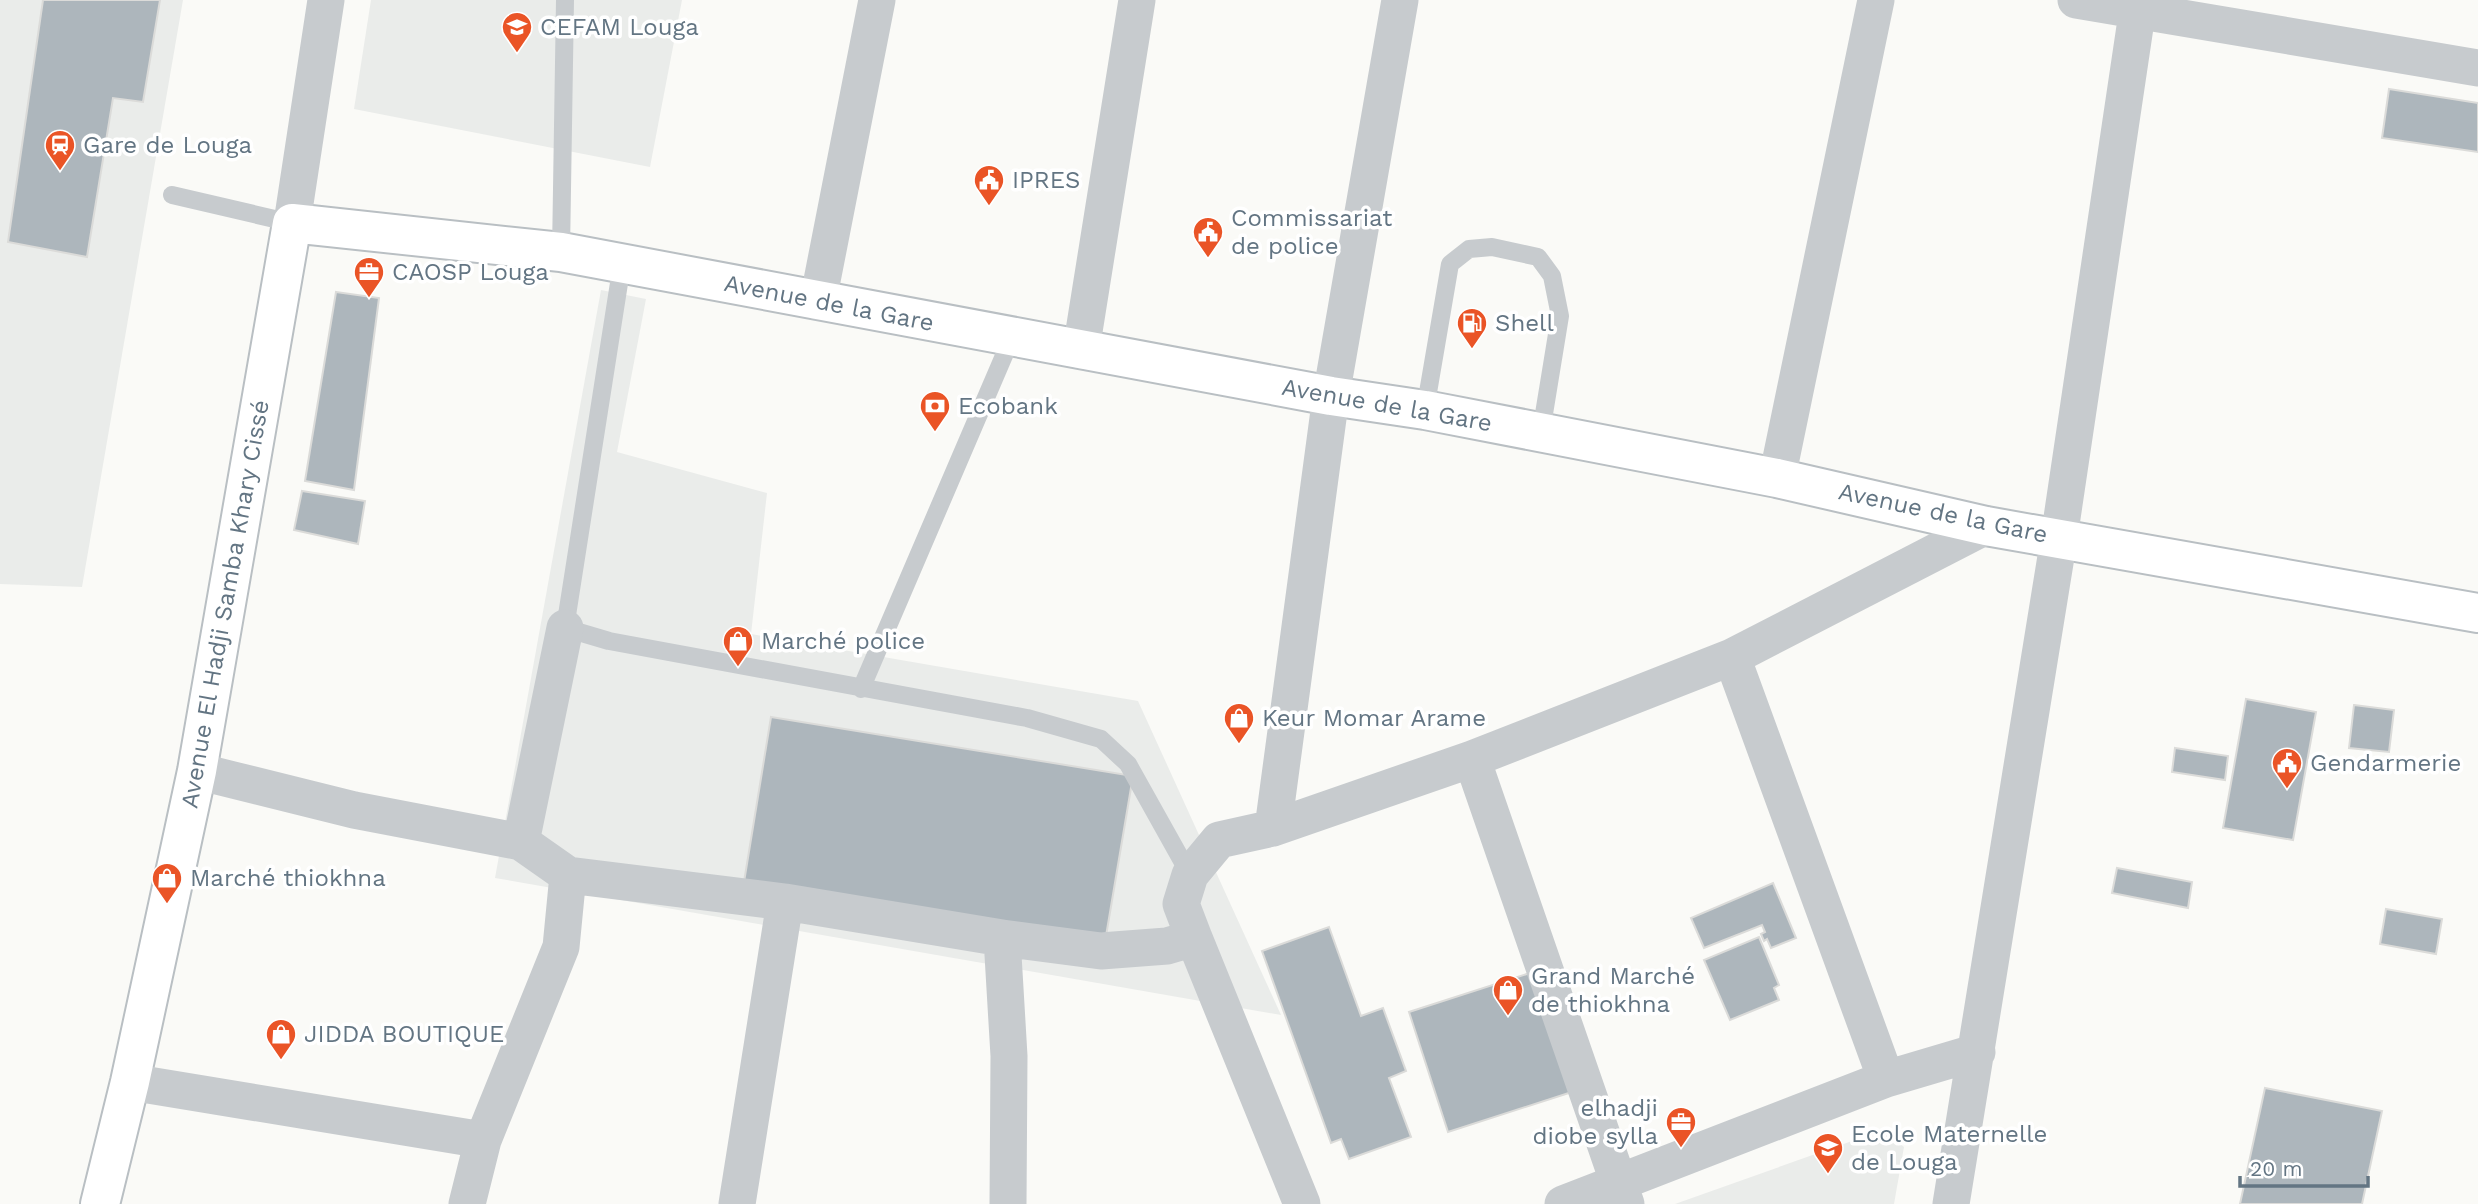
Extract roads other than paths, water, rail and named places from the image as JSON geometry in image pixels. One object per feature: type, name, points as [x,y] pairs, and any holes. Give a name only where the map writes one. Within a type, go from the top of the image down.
[{"type":"street","name":"Avenue El Hadji Samba Khary Cissé","points":[[100,1204],[130,1082],[197,771],[292,223],[326,0]]},
{"type":"street","points":[[818,301],[877,0]]},
{"type":"street","points":[[1081,350],[1137,0]]},
{"type":"street","points":[[1273,828],[1331,396],[1400,0]]},
{"type":"street","points":[[1777,478],[1876,0]]},
{"type":"street","points":[[2076,0],[2138,6],[2478,68]]},
{"type":"street","points":[[1951,1204],[2059,538],[2138,6]]},
{"type":"street","name":"Avenue de la Gare","points":[[292,223],[561,252],[1331,396],[1541,432],[1777,478],[1986,526],[2478,613]]},
{"type":"street","points":[[1302,1204],[1181,904],[1190,875],[1219,840],[1273,828],[1472,759],[1732,657],[1986,526]]},
{"type":"street","points":[[521,842],[565,628]]},
{"type":"street","points":[[1732,657],[1886,1079]]},
{"type":"street","points":[[1472,759],[1622,1193]]},
{"type":"street","points":[[197,771],[354,810],[521,842],[568,875],[785,902],[1002,938],[1101,951],[1167,946],[1194,938]]},
{"type":"street","points":[[467,1204],[483,1140],[561,947],[568,875]]},
{"type":"street","points":[[737,1204],[785,902]]},
{"type":"street","points":[[1002,938],[1009,1056],[1008,1204]]},
{"type":"street","points":[[1563,1204],[1622,1193],[1886,1079],[1977,1052]]},
{"type":"street","points":[[130,1082],[483,1140]]},
{"type":"lane","points":[[561,252],[565,0]]},
{"type":"lane","points":[[172,195],[292,223]]},
{"type":"lane","points":[[1424,410],[1450,264],[1469,250],[1492,247],[1538,257],[1552,276],[1560,316],[1541,432]]},
{"type":"lane","points":[[622,264],[565,628],[609,641],[1027,718],[1101,739],[1128,764],[1190,875]]},
{"type":"lane","points":[[862,689],[1012,337]]},
{"type":"place","name":"CEFAM Louga","points":[[517,54]]},
{"type":"place","name":"Gare de Louga","points":[[60,172]]},
{"type":"place","name":"IPRES","points":[[989,207]]},
{"type":"place","name":"Commissariat de police","points":[[1208,259]]},
{"type":"place","name":"CAOSP Louga","points":[[369,299]]},
{"type":"place","name":"Shell","points":[[1472,350]]},
{"type":"place","name":"Ecobank","points":[[935,433]]},
{"type":"place","name":"Marché police","points":[[738,668]]},
{"type":"place","name":"Keur Momar Arame","points":[[1239,745]]},
{"type":"place","name":"Gendarmerie","points":[[2287,790]]},
{"type":"place","name":"Marché thiokhna","points":[[167,905]]},
{"type":"place","name":"Grand Marché de thiokhna","points":[[1508,1017]]},
{"type":"place","name":"JIDDA BOUTIQUE","points":[[281,1061]]},
{"type":"place","name":"elhadji diobe sylla","points":[[1681,1149]]},
{"type":"place","name":"Ecole Maternelle de Louga","points":[[1828,1175]]}]
